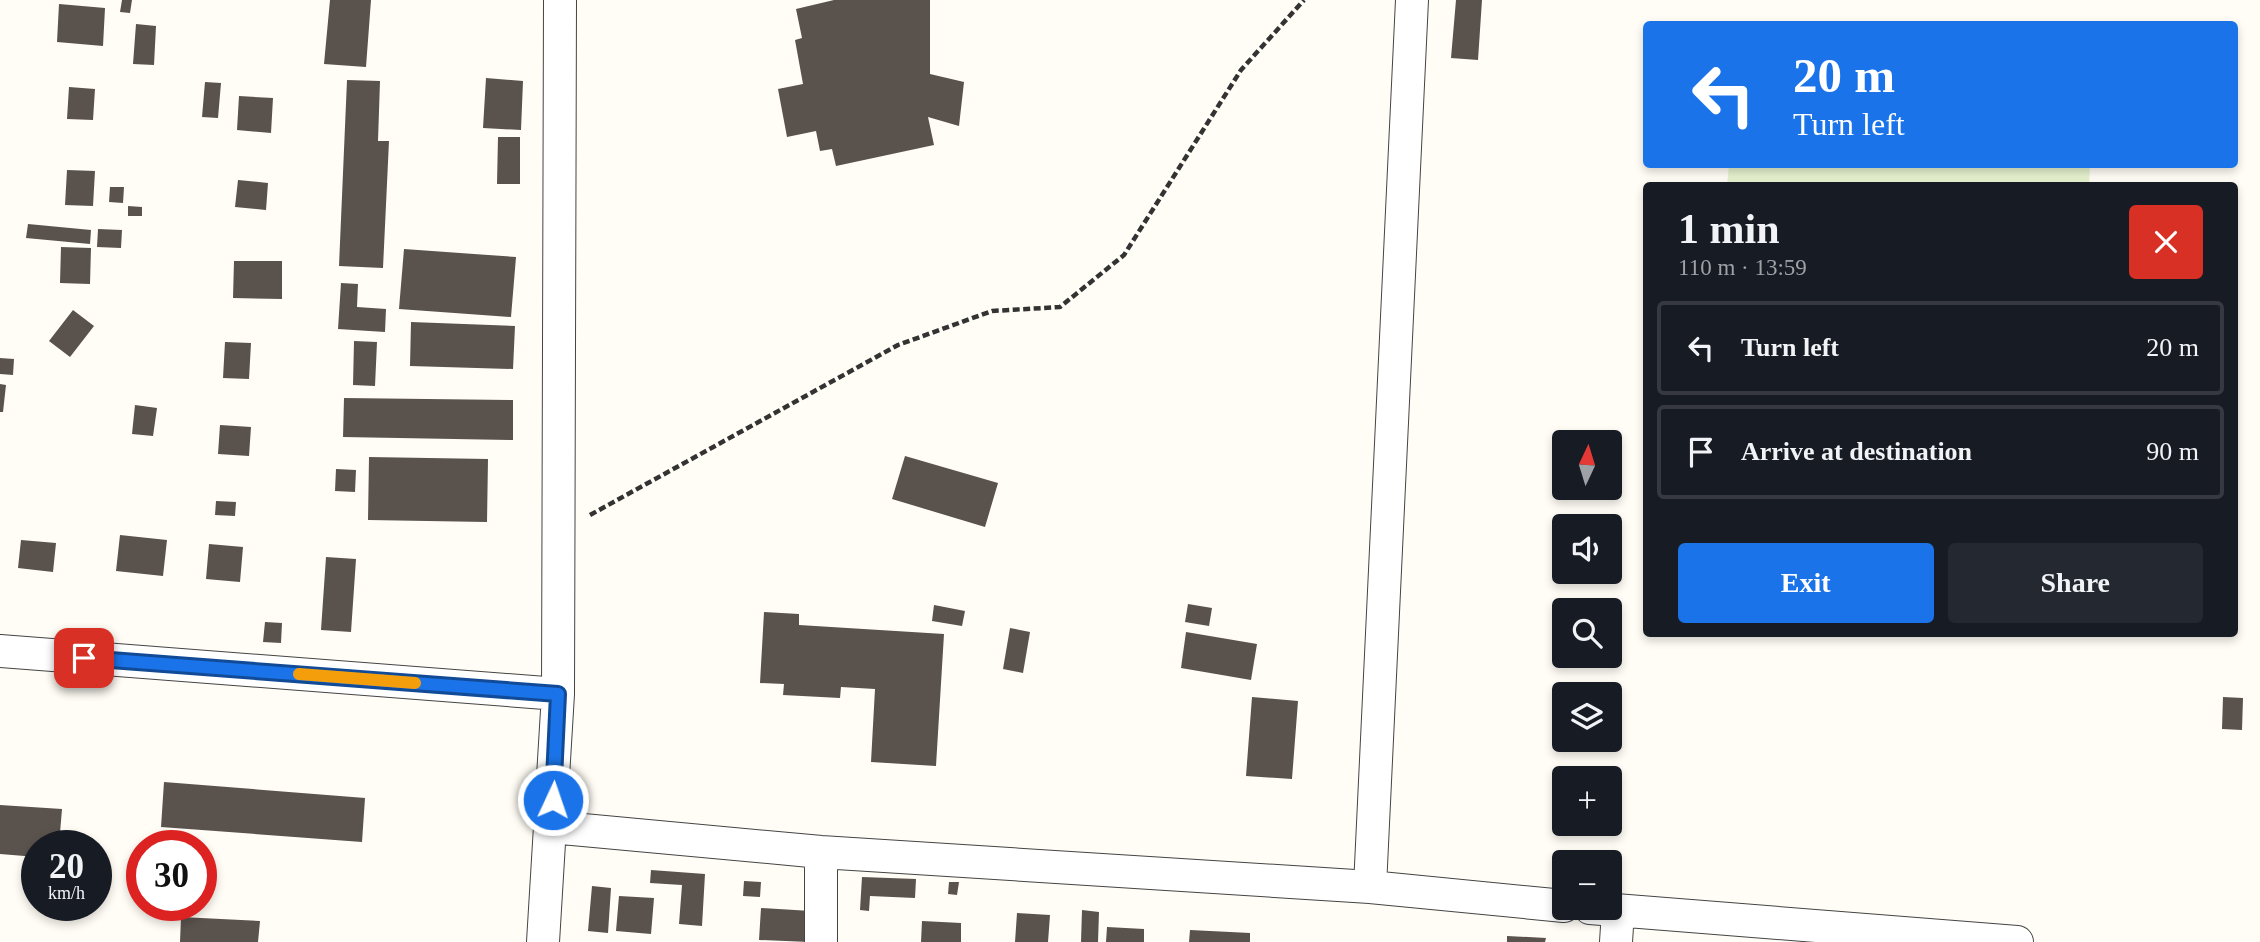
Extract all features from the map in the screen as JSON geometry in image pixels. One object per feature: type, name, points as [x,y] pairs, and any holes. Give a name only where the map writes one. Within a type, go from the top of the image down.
[{"type":"street","points":[[543,942],[558,694],[560,0]]},
{"type":"street","points":[[1370,887],[1412,0]]},
{"type":"street","points":[[0,652],[558,694]]},
{"type":"street","points":[[551,827],[821,852],[1370,887],[1552,905]]},
{"type":"street","points":[[821,852],[821,942]]},
{"type":"street","points":[[1622,912],[1913,937],[2017,942]]},
{"type":"street","points":[[1608,920],[1616,942]]},
{"type":"path","points":[[559,532],[898,345],[992,311],[1060,307],[1124,255],[1241,70],[1304,0]]},
{"type":"green space","points":[[1729,168],[2090,168],[2089,182],[1727,182]]},
{"type":"building","points":[[122,0],[132,0],[130,13],[120,12]]},
{"type":"building","points":[[330,0],[371,0],[366,67],[324,64]]},
{"type":"building","points":[[834,0],[930,0],[930,74],[964,82],[959,126],[928,117],[934,145],[836,166],[832,149],[820,151],[816,131],[787,137],[778,89],[803,84],[795,40],[802,38],[796,9]]},
{"type":"building","points":[[1456,0],[1482,0],[1478,60],[1451,58]]},
{"type":"building","points":[[59,4],[105,8],[103,46],[57,42]]},
{"type":"building","points":[[136,24],[156,26],[154,65],[133,64]]},
{"type":"building","points":[[486,78],[523,81],[521,130],[483,128]]},
{"type":"building","points":[[347,80],[380,81],[378,141],[389,141],[383,268],[339,266]]},
{"type":"building","points":[[205,82],[221,83],[218,118],[202,117]]},
{"type":"building","points":[[69,87],[95,89],[93,120],[67,119]]},
{"type":"building","points":[[239,96],[273,98],[271,133],[237,130]]},
{"type":"building","points":[[498,137],[520,137],[520,184],[497,184]]},
{"type":"building","points":[[67,170],[95,171],[93,206],[65,205]]},
{"type":"building","points":[[238,180],[268,183],[266,210],[235,207]]},
{"type":"building","points":[[110,187],[124,187],[123,203],[109,202]]},
{"type":"building","points":[[128,206],[142,207],[142,216],[128,216]]},
{"type":"building","points":[[28,224],[91,230],[90,244],[26,238]]},
{"type":"building","points":[[98,229],[122,230],[121,248],[97,247]]},
{"type":"building","points":[[61,247],[91,248],[90,284],[60,283]]},
{"type":"building","points":[[404,249],[516,257],[511,317],[399,309]]},
{"type":"building","points":[[234,261],[282,261],[282,299],[233,298]]},
{"type":"building","points":[[341,283],[358,284],[357,307],[386,309],[385,332],[338,329]]},
{"type":"building","points":[[73,310],[94,326],[70,357],[49,341]]},
{"type":"building","points":[[411,322],[515,326],[513,369],[410,366]]},
{"type":"building","points":[[354,341],[377,342],[375,386],[353,385]]},
{"type":"building","points":[[225,342],[251,343],[249,379],[223,378]]},
{"type":"building","points":[[0,358],[14,359],[13,375],[0,374]]},
{"type":"building","points":[[0,384],[6,385],[3,412],[0,412]]},
{"type":"building","points":[[344,398],[513,400],[513,440],[343,437]]},
{"type":"building","points":[[135,405],[157,408],[153,436],[132,434]]},
{"type":"building","points":[[220,425],[251,427],[249,456],[218,454]]},
{"type":"building","points":[[905,456],[998,483],[985,527],[892,499]]},
{"type":"building","points":[[369,457],[488,459],[487,522],[368,520]]},
{"type":"building","points":[[336,469],[356,470],[355,492],[335,491]]},
{"type":"building","points":[[216,501],[236,502],[235,516],[215,515]]},
{"type":"building","points":[[120,535],[167,540],[163,576],[116,571]]},
{"type":"building","points":[[21,540],[56,543],[53,572],[18,568]]},
{"type":"building","points":[[209,544],[243,547],[240,582],[206,579]]},
{"type":"building","points":[[326,557],[356,559],[351,632],[321,630]]},
{"type":"building","points":[[1188,604],[1212,608],[1209,626],[1185,622]]},
{"type":"building","points":[[934,605],[965,611],[962,626],[932,621]]},
{"type":"building","points":[[764,612],[799,614],[799,625],[944,634],[936,766],[871,762],[875,689],[841,687],[840,698],[783,695],[784,684],[760,683]]},
{"type":"building","points":[[265,622],[282,623],[281,643],[263,642]]},
{"type":"building","points":[[1010,628],[1030,632],[1023,673],[1003,669]]},
{"type":"building","points":[[1186,632],[1257,644],[1251,680],[1181,668]]},
{"type":"building","points":[[1252,697],[1298,701],[1292,779],[1246,776]]},
{"type":"building","points":[[2223,697],[2243,698],[2242,730],[2222,729]]},
{"type":"building","points":[[164,782],[365,798],[362,842],[161,827]]},
{"type":"building","points":[[0,805],[62,809],[60,830],[21,830],[21,856],[0,854]]},
{"type":"building","points":[[651,870],[705,874],[702,926],[679,924],[682,885],[650,883]]},
{"type":"building","points":[[862,877],[916,879],[915,898],[870,896],[869,911],[860,910]]},
{"type":"building","points":[[744,881],[761,882],[760,897],[743,896]]},
{"type":"building","points":[[949,882],[959,882],[957,895],[948,894]]},
{"type":"building","points":[[592,886],[611,888],[608,933],[588,931]]},
{"type":"building","points":[[619,896],[654,898],[651,934],[616,931]]},
{"type":"building","points":[[761,908],[811,911],[809,942],[759,940]]},
{"type":"building","points":[[1082,910],[1099,912],[1098,942],[1081,942]]},
{"type":"building","points":[[1017,913],[1050,915],[1048,942],[1015,942]]},
{"type":"building","points":[[217,919],[260,921],[258,942],[180,942],[181,921],[217,921]]},
{"type":"building","points":[[922,921],[961,923],[961,942],[921,942]]},
{"type":"building","points":[[1107,927],[1144,929],[1144,942],[1106,942]]},
{"type":"building","points":[[1190,930],[1250,933],[1250,942],[1189,942]]},
{"type":"building","points":[[1507,936],[1546,938],[1545,942],[1507,942]]},
{"type":"slow traffic","points":[[299,674],[415,683]]},
{"type":"route","points":[[84,658],[558,694],[553,800]]}]
